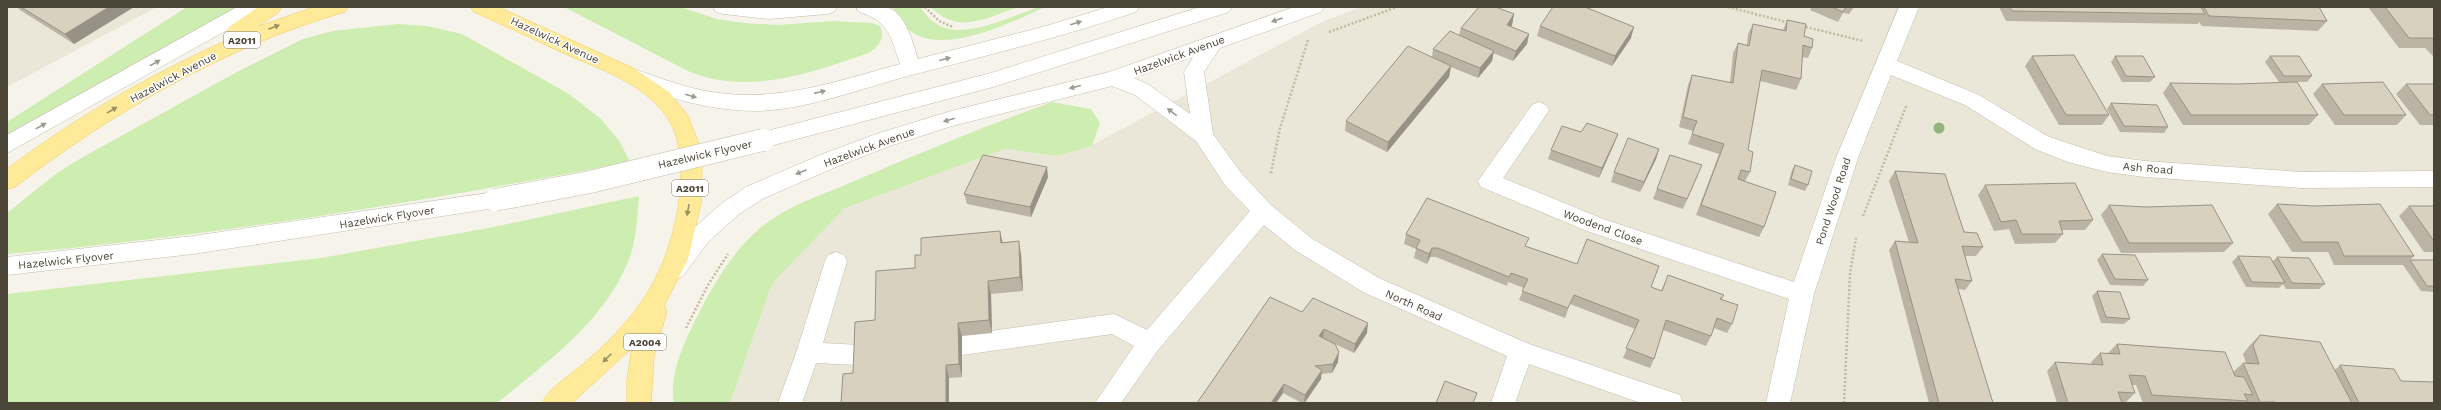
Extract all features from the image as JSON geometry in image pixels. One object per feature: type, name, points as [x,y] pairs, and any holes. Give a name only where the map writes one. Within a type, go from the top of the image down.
[{"type":"main road","name":"A2011","points":[[151,87],[272,7]]},
{"type":"main road","name":"Hazelwick Avenue","points":[[79,130],[151,87],[260,32],[338,7]]},
{"type":"main road","name":"Hazelwick Avenue","points":[[482,7],[628,74],[657,92],[670,106],[685,131],[688,143],[691,171],[688,208],[668,278],[649,310],[620,345],[554,403]]},
{"type":"main road","name":"A2011","points":[[7,181],[79,130]]},
{"type":"main road","name":"A2004","points":[[639,403],[638,382],[645,344],[668,278]]},
{"type":"street","points":[[7,145],[252,7]]},
{"type":"street","points":[[723,7],[769,12],[827,7]]},
{"type":"street","points":[[866,7],[882,11],[893,20],[911,68]]},
{"type":"street","name":"Hazelwick Avenue","points":[[628,74],[700,99],[752,103],[805,96],[1129,7]]},
{"type":"street","name":"Hazelwick Flyover","points":[[7,266],[193,245],[495,200],[590,182],[763,140],[992,80],[1222,7]]},
{"type":"street","name":"Hazelwick Avenue","points":[[668,278],[686,251],[714,222],[743,200],[770,186],[883,140],[951,119],[1113,78],[1314,7]]},
{"type":"street","name":"Pond Wood Road","points":[[1778,403],[1802,294],[1847,158],[1887,56],[1910,7]]},
{"type":"street","name":"North Road","points":[[1203,135],[1194,72],[1213,43]]},
{"type":"street","name":"Ash Road","points":[[1887,56],[1972,100],[2042,143],[2076,156],[2107,164],[2302,180],[2434,179]]},
{"type":"street","name":"North Road","points":[[1113,78],[1142,90],[1203,135],[1233,179],[1263,211],[1303,244],[1371,285],[1521,351],[1671,403]]},
{"type":"street","name":"Woodend Close","points":[[1539,110],[1489,181],[1595,225],[1802,294]]},
{"type":"street","points":[[7,168],[79,130]]},
{"type":"street","points":[[1108,403],[1150,343],[1263,211]]},
{"type":"street","points":[[790,403],[808,353],[836,261]]},
{"type":"street","points":[[962,345],[1114,324],[1150,343]]},
{"type":"street","points":[[1503,403],[1521,351]]},
{"type":"street","points":[[808,353],[859,355]]},
{"type":"path","points":[[925,7],[944,25],[956,27]]},
{"type":"path","points":[[1322,34],[1397,7]]},
{"type":"path","points":[[1728,7],[1887,56],[1908,104],[1862,218]]},
{"type":"path","points":[[1263,211],[1283,121],[1307,40],[1315,37]]},
{"type":"path","points":[[1844,403],[1850,274],[1857,232]]},
{"type":"shaded area","points":[[7,7],[157,7],[7,87]]},
{"type":"shaded area","points":[[1362,7],[2434,7],[2434,403],[730,403],[770,289],[777,278],[845,208],[1005,149],[1057,156],[1092,145],[1324,21]]},
{"type":"green space","points":[[187,7],[237,7],[7,134],[7,122]]},
{"type":"green space","points":[[564,7],[680,7],[717,19],[744,23],[778,25],[833,21],[872,23],[880,26],[882,35],[878,45],[868,53],[825,68],[779,79],[756,82],[733,82],[710,78],[688,71]]},
{"type":"green space","points":[[891,7],[920,7],[929,18],[940,26],[963,30],[990,25],[1039,7],[1045,7],[999,27],[981,33],[963,38],[946,40],[930,39],[911,32]]},
{"type":"green space","points":[[931,7],[1020,7],[973,22],[962,22],[952,21],[941,16]]},
{"type":"green space","points":[[398,24],[427,26],[462,34],[569,94],[601,119],[620,142],[630,162],[397,204],[320,216],[164,238],[7,254],[7,213],[57,173],[83,157],[237,72],[303,39],[333,31]]},
{"type":"green space","points":[[1052,102],[1091,109],[1100,123],[1092,146],[1057,156],[1005,149],[845,208],[777,278],[770,289],[730,403],[674,403],[673,383],[675,373],[681,353],[693,325],[706,299],[730,261],[749,238],[760,228],[795,206],[1003,120]]},
{"type":"green space","points":[[639,196],[632,251],[619,281],[606,302],[573,339],[497,403],[7,403],[7,294],[321,258],[494,227]]},
{"type":"building","points":[[21,7],[109,7],[65,34]]},
{"type":"building","points":[[1479,7],[1496,7],[1514,14],[1507,25],[1529,34],[1516,51],[1461,28]]},
{"type":"building","points":[[1553,7],[1585,7],[1634,27],[1615,56],[1540,26]]},
{"type":"building","points":[[1832,7],[1846,7],[1843,12]]},
{"type":"building","points":[[2010,7],[2201,7],[2205,14],[2012,11]]},
{"type":"building","points":[[2204,7],[2319,7],[2327,21],[2209,16]]},
{"type":"building","points":[[2385,7],[2434,7],[2434,38],[2409,38]]},
{"type":"building","points":[[1787,20],[1806,24],[1804,36],[1813,39],[1812,48],[1803,45],[1801,79],[1762,70],[1748,150],[1753,152],[1750,172],[1741,170],[1738,179],[1776,192],[1764,227],[1701,205],[1724,144],[1692,134],[1697,121],[1683,117],[1692,75],[1733,83],[1738,43],[1749,46],[1753,24],[1786,31]]},
{"type":"building","points":[[1450,31],[1494,51],[1480,68],[1433,49]]},
{"type":"building","points":[[1408,46],[1451,66],[1388,142],[1346,121]]},
{"type":"building","points":[[2074,55],[2109,115],[2066,115],[2032,56]]},
{"type":"building","points":[[2115,56],[2143,56],[2155,77],[2126,76]]},
{"type":"building","points":[[2270,56],[2299,56],[2312,76],[2284,76]]},
{"type":"building","points":[[2297,82],[2318,115],[2191,115],[2170,83],[2236,84]]},
{"type":"building","points":[[2383,82],[2406,115],[2344,115],[2322,84]]},
{"type":"building","points":[[2406,84],[2434,84],[2434,115],[2430,115]]},
{"type":"building","points":[[2111,103],[2157,105],[2168,127],[2124,126]]},
{"type":"building","points":[[1587,123],[1618,134],[1602,168],[1551,150],[1562,126],[1581,132]]},
{"type":"building","points":[[1628,138],[1659,149],[1644,182],[1614,172]]},
{"type":"building","points":[[983,155],[1047,167],[1030,207],[964,194]]},
{"type":"building","points":[[1670,155],[1702,165],[1687,199],[1657,189]]},
{"type":"building","points":[[1795,165],[1812,171],[1808,185],[1791,179]]},
{"type":"building","points":[[1895,171],[1945,174],[1964,232],[1977,233],[1983,247],[1962,246],[1972,281],[1955,279],[1993,403],[1939,403],[1895,241],[1918,243]]},
{"type":"building","points":[[2075,183],[2093,220],[2059,221],[2063,234],[2022,234],[2016,220],[2001,222],[1985,185]]},
{"type":"building","points":[[1427,198],[1529,238],[1525,246],[1577,264],[1587,239],[1659,266],[1651,287],[1662,291],[1668,275],[1724,295],[1720,299],[1738,305],[1732,324],[1717,318],[1711,336],[1666,320],[1654,359],[1626,348],[1639,320],[1574,295],[1568,308],[1522,291],[1528,279],[1511,273],[1509,277],[1438,248],[1432,248],[1429,254],[1416,248],[1420,240],[1406,234]]},
{"type":"building","points":[[2277,204],[2314,206],[2380,204],[2414,256],[2344,256],[2338,242],[2302,242]]},
{"type":"building","points":[[2109,205],[2146,207],[2212,205],[2233,243],[2129,243]]},
{"type":"building","points":[[2409,206],[2434,206],[2434,241]]},
{"type":"building","points":[[1000,231],[1001,243],[1019,241],[1020,277],[988,281],[989,320],[958,323],[959,364],[946,365],[946,403],[841,403],[843,374],[853,373],[855,322],[875,320],[876,271],[915,268],[915,255],[921,255],[921,238]]},
{"type":"building","points":[[2102,254],[2135,255],[2148,280],[2115,279]]},
{"type":"building","points":[[2238,256],[2270,257],[2285,283],[2252,282]]},
{"type":"building","points":[[2277,257],[2309,258],[2325,284],[2292,283]]},
{"type":"building","points":[[2410,260],[2434,260],[2434,286],[2427,286]]},
{"type":"building","points":[[2097,291],[2120,292],[2130,319],[2106,317]]},
{"type":"building","points":[[1270,297],[1302,312],[1313,298],[1368,323],[1355,344],[1324,329],[1319,336],[1335,344],[1339,352],[1333,364],[1315,366],[1322,370],[1305,395],[1284,384],[1271,403],[1197,403]]},
{"type":"building","points":[[2260,335],[2320,342],[2352,403],[2260,402],[2243,363],[2259,364],[2253,345]]},
{"type":"building","points":[[2117,344],[2225,352],[2235,376],[2244,377],[2253,395],[2244,394],[2248,401],[2152,395],[2145,376],[2129,375],[2135,393],[2118,392],[2122,403],[2068,403],[2055,362],[2103,365],[2100,353],[2120,354]]},
{"type":"building","points":[[2340,365],[2394,369],[2401,381],[2434,382],[2434,403],[2359,403]]},
{"type":"building","points":[[1445,381],[1477,393],[1473,403],[1436,403]]}]
